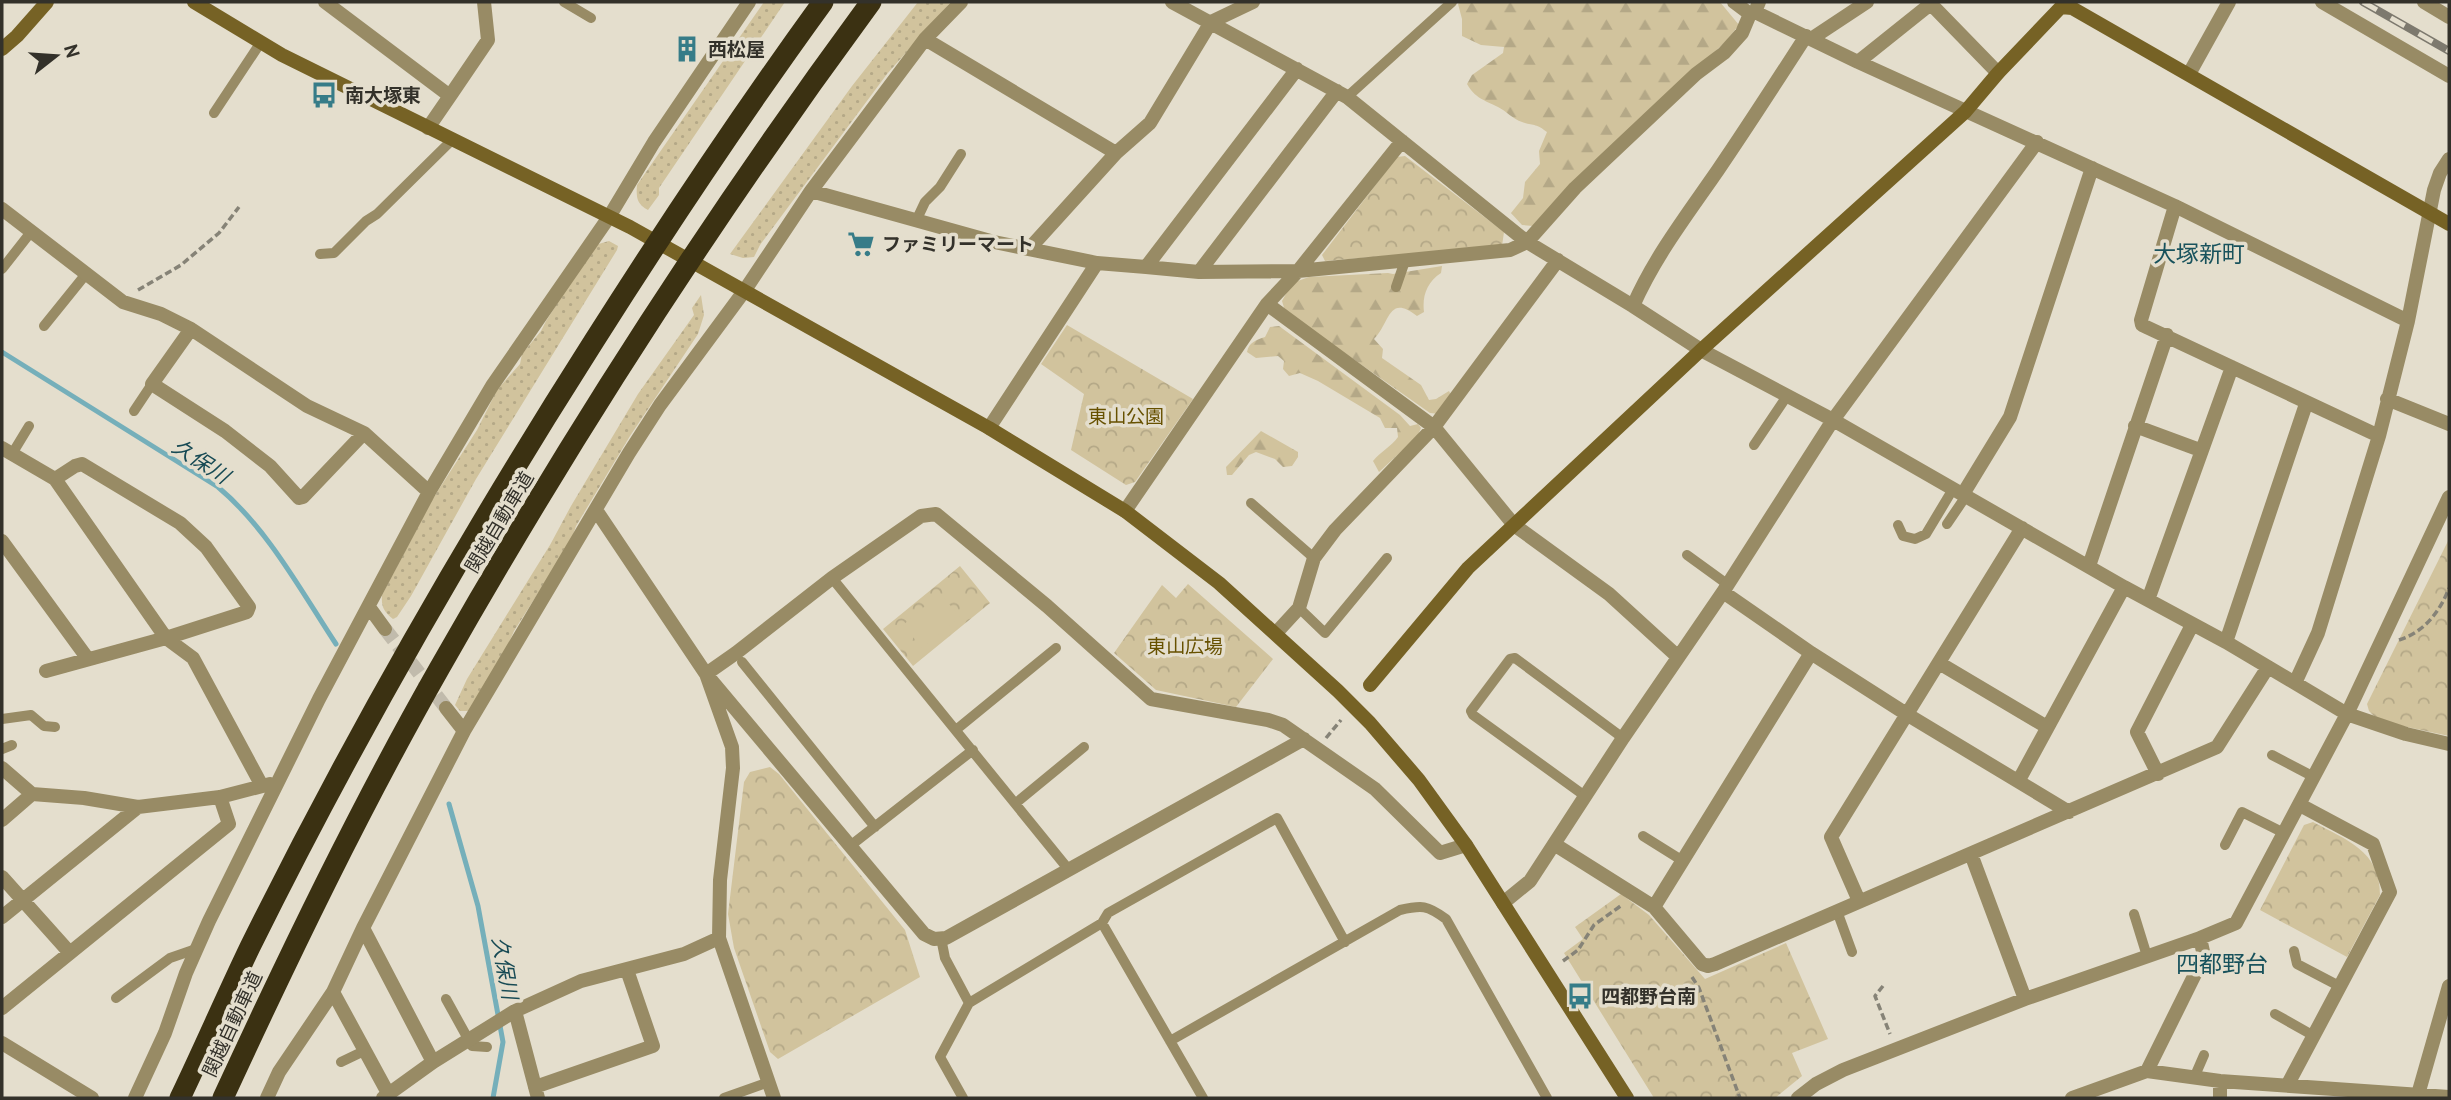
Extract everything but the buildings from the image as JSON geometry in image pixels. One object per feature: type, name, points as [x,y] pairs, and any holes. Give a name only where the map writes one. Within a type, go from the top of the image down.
[{"type":"highway","name":"関越自動車道","points":[[180,1098],[250,948],[321,811],[406,653],[508,477],[644,262],[821,2]]},
{"type":"highway","name":"関越自動車道","points":[[223,1098],[283,968],[356,824],[438,672],[537,502],[639,338],[871,2]]},
{"type":"highway","points":[[828,61],[881,2]]},
{"type":"street","points":[[2,49],[47,2]]},
{"type":"street","points":[[194,2],[282,55],[609,217],[745,290],[989,428],[1125,511],[1219,583],[1276,633],[1370,723],[1419,780],[1466,845],[1627,1098]]},
{"type":"street","points":[[325,2],[450,96]]},
{"type":"street","points":[[428,128],[488,40],[484,2]]},
{"type":"street","points":[[135,1098],[165,1033],[196,949],[278,782],[429,492],[492,386],[609,217],[654,142],[749,2]]},
{"type":"street","points":[[267,1098],[279,1072],[333,992],[464,731],[629,453],[660,405],[745,290],[811,191],[925,39],[961,2]]},
{"type":"street","points":[[1172,2],[1342,94],[1527,242],[1633,306],[1700,351],[1833,420],[2124,587],[2226,642],[2347,714],[2406,734],[2449,744]]},
{"type":"street","points":[[1030,249],[1116,153],[1150,123],[1211,22],[1253,2]]},
{"type":"street","points":[[1734,2],[1755,9],[1858,62],[2175,206],[2408,321]]},
{"type":"street","points":[[1633,306],[1648,272],[1669,238],[1809,38],[1867,2]]},
{"type":"street","points":[[1858,62],[1931,2],[1998,73]]},
{"type":"street","points":[[2189,75],[2229,2]]},
{"type":"street","points":[[2322,2],[2449,76]]},
{"type":"street","points":[[2424,2],[2449,17]]},
{"type":"street","points":[[1370,685],[1468,568],[1700,351],[1965,111],[2059,5],[2072,8],[2449,224]]},
{"type":"street","points":[[811,191],[916,221],[1097,263],[1199,272],[1298,271],[1510,250],[1527,242],[1575,188],[1696,74],[1724,53],[1742,33],[1755,9]]},
{"type":"street","points":[[925,39],[1116,153]]},
{"type":"street","points":[[1146,267],[1297,69]]},
{"type":"street","points":[[1199,272],[1342,94]]},
{"type":"street","points":[[1125,511],[1267,304],[1298,271],[1402,141]]},
{"type":"street","points":[[1503,903],[1530,881],[1833,420],[2037,142]]},
{"type":"street","points":[[2295,683],[2318,633],[2379,436],[2408,321],[2434,190],[2449,159]]},
{"type":"street","points":[[1961,493],[2010,417],[2091,168]]},
{"type":"street","points":[[2175,206],[2141,320],[2142,325],[2379,436]]},
{"type":"street","points":[[2,209],[122,302],[161,314],[191,329],[307,406],[364,433],[429,492]]},
{"type":"street","points":[[1276,633],[1299,608],[1314,558],[1335,530],[1434,427],[1558,260]]},
{"type":"street","points":[[989,428],[1097,263]]},
{"type":"street","points":[[1267,304],[1434,427],[1514,525],[1609,594],[1677,656]]},
{"type":"street","points":[[191,329],[152,384],[225,431],[270,466],[299,498],[303,497],[364,433]]},
{"type":"street","points":[[2089,566],[2167,335]]},
{"type":"street","points":[[2148,600],[2232,367]]},
{"type":"street","points":[[2387,399],[2449,424]]},
{"type":"street","points":[[2226,642],[2306,404]]},
{"type":"street","points":[[2135,426],[2200,450]]},
{"type":"street","points":[[7,451],[55,479],[166,638],[193,658],[262,786]]},
{"type":"street","points":[[46,671],[166,638],[247,612],[250,607],[206,547],[180,523],[82,464],[55,479]]},
{"type":"street","points":[[1798,1098],[1816,1084],[1843,1070],[1895,1049],[2236,923],[2347,714],[2449,501]]},
{"type":"street","points":[[596,510],[706,674],[925,934],[934,939],[942,938],[1069,870],[1304,739]]},
{"type":"street","points":[[706,674],[832,578],[921,516],[936,514],[1047,606],[1152,699],[1283,725],[1375,789],[1440,853],[1466,845]]},
{"type":"street","points":[[1859,901],[1831,837],[2022,528]]},
{"type":"street","points":[[2,541],[88,659]]},
{"type":"street","points":[[2019,780],[2124,587]]},
{"type":"street","points":[[1725,588],[1811,653],[2068,812]]},
{"type":"street","points":[[369,607],[385,629]]},
{"type":"street","points":[[2158,774],[2137,732],[2192,625]]},
{"type":"street","points":[[1654,907],[1811,653]]},
{"type":"street","points":[[1939,663],[2047,727]]},
{"type":"street","points":[[1555,844],[1654,907],[1702,964],[1708,966],[2217,747],[2268,667]]},
{"type":"street","points":[[706,674],[732,747],[733,768],[720,880],[719,938],[774,1098]]},
{"type":"street","points":[[446,708],[464,731]]},
{"type":"street","points":[[2,768],[32,794],[84,798],[138,807],[220,797],[278,782]]},
{"type":"street","points":[[2,820],[32,794]]},
{"type":"street","points":[[2,1008],[229,824],[220,797]]},
{"type":"street","points":[[2288,1084],[2390,892],[2373,845],[2300,805]]},
{"type":"street","points":[[2,916],[138,807]]},
{"type":"street","points":[[1971,854],[2025,999]]},
{"type":"street","points":[[2,877],[70,953]]},
{"type":"street","points":[[363,928],[433,1062]]},
{"type":"street","points":[[333,992],[386,1096],[433,1062],[515,1011],[581,981],[684,954],[719,938]]},
{"type":"street","points":[[2147,1071],[2204,956],[2200,938]]},
{"type":"street","points":[[515,1011],[536,1093],[653,1046],[627,970]]},
{"type":"street","points":[[2417,1096],[2449,986]]},
{"type":"street","points":[[2,1044],[84,1096]]},
{"type":"street","points":[[2072,1098],[2147,1071],[2220,1081],[2288,1084],[2310,1092],[2449,1097]]},
{"type":"street","points":[[2220,1081],[2220,1098]]},
{"type":"lane","points":[[564,2],[591,18]]},
{"type":"lane","points":[[1342,94],[1452,2]]},
{"type":"lane","points":[[214,113],[261,42]]},
{"type":"lane","points":[[320,254],[334,253],[452,139]]},
{"type":"lane","points":[[916,221],[925,202],[940,187],[961,154]]},
{"type":"lane","points":[[2,269],[31,232]]},
{"type":"lane","points":[[1396,287],[1405,261]]},
{"type":"lane","points":[[44,326],[86,274]]},
{"type":"lane","points":[[134,411],[152,384]]},
{"type":"lane","points":[[1754,445],[1787,396]]},
{"type":"lane","points":[[7,451],[29,425]]},
{"type":"lane","points":[[1947,524],[1961,493]]},
{"type":"lane","points":[[1898,525],[1903,536],[1915,539],[1926,534],[1961,493]]},
{"type":"lane","points":[[1251,503],[1314,558]]},
{"type":"lane","points":[[1687,555],[1725,588]]},
{"type":"lane","points":[[1299,608],[1325,633],[1387,558]]},
{"type":"lane","points":[[832,578],[1069,870]]},
{"type":"lane","points":[[957,729],[1056,648]]},
{"type":"lane","points":[[1585,796],[1471,711],[1510,659],[1515,658],[1623,738]]},
{"type":"lane","points":[[742,662],[875,827]]},
{"type":"lane","points":[[2,719],[31,715],[44,726],[55,727]]},
{"type":"lane","points":[[1016,803],[1084,747]]},
{"type":"lane","points":[[850,846],[973,750]]},
{"type":"lane","points":[[2272,755],[2314,777]]},
{"type":"lane","points":[[2225,845],[2242,813],[2284,833]]},
{"type":"lane","points":[[963,1098],[940,1057],[969,1003],[1102,923],[1108,914],[1277,818],[1345,942]]},
{"type":"lane","points":[[1643,836],[1683,861]]},
{"type":"lane","points":[[1170,1041],[1400,910],[1418,906],[1431,908],[1446,919],[1547,1098]]},
{"type":"lane","points":[[1837,911],[1852,952]]},
{"type":"lane","points":[[2134,914],[2147,956]]},
{"type":"lane","points":[[1102,923],[1203,1098]]},
{"type":"lane","points":[[942,938],[945,958],[969,1003]]},
{"type":"lane","points":[[116,998],[170,958],[196,949]]},
{"type":"lane","points":[[2294,951],[2297,964],[2341,986]]},
{"type":"lane","points":[[446,999],[472,1046],[487,1047]]},
{"type":"lane","points":[[2275,1014],[2315,1036]]},
{"type":"lane","points":[[341,1062],[364,1051]]},
{"type":"lane","points":[[2194,1078],[2204,1055]]},
{"type":"lane","points":[[724,1098],[769,1082]]},
{"type":"path","points":[[122,302],[148,283],[181,265],[219,233],[239,207]]},
{"type":"path","points":[[2395,641],[2411,635],[2431,619],[2446,598],[2449,588]]},
{"type":"path","points":[[1318,747],[1341,720]]},
{"type":"path","points":[[1563,961],[1578,950],[1594,926],[1621,905],[1630,903]]},
{"type":"path","points":[[1686,968],[1699,988],[1741,1098]]},
{"type":"path","points":[[1883,986],[1875,996],[1895,1049]]},
{"type":"green space","points":[[764,2],[785,2],[659,188],[659,195],[648,210],[638,200],[637,185]]},
{"type":"green space","points":[[918,2],[951,2],[887,74],[760,245],[754,257],[743,258],[730,254],[852,86]]},
{"type":"green space","points":[[1720,2],[1739,25],[1726,41],[1533,226],[1522,225],[1511,213],[1523,198],[1525,182],[1540,164],[1539,151],[1547,132],[1516,119],[1470,89],[1467,84],[1472,75],[1503,53],[1504,47],[1481,45],[1462,36],[1462,19],[1458,4]]},
{"type":"green space","points":[[1405,156],[1504,232],[1502,246],[1325,261],[1322,255],[1397,157]]},
{"type":"green space","points":[[609,241],[618,246],[617,250],[476,479],[411,596],[393,619],[384,609],[382,595],[432,500],[477,430],[497,390],[520,364],[522,354],[541,331],[595,245]]},
{"type":"green space","points":[[1442,266],[1441,273],[1426,290],[1424,312],[1417,316],[1407,310],[1395,309],[1374,339],[1383,349],[1382,358],[1421,385],[1429,400],[1449,391],[1452,397],[1440,414],[1430,413],[1285,311],[1282,301],[1292,283],[1309,277],[1393,274]]},
{"type":"green space","points":[[701,295],[704,315],[698,334],[630,436],[576,526],[571,541],[514,631],[503,656],[469,711],[460,711],[455,705],[467,679],[550,545],[638,394],[694,315],[692,308]]},
{"type":"green space","name":"東山公園","points":[[1067,325],[1193,399],[1135,482],[1126,485],[1071,450],[1084,394],[1041,364]]},
{"type":"green space","points":[[1279,326],[1400,415],[1410,426],[1418,424],[1421,428],[1417,437],[1379,472],[1373,461],[1398,437],[1397,428],[1385,428],[1380,418],[1318,381],[1300,373],[1289,376],[1283,369],[1284,361],[1278,356],[1256,358],[1247,352],[1251,344],[1265,337],[1270,327]]},
{"type":"green space","points":[[1261,431],[1298,452],[1292,466],[1283,467],[1275,459],[1256,452],[1249,455],[1232,475],[1227,475],[1226,467]]},
{"type":"green space","points":[[2449,539],[2449,736],[2398,725],[2374,716],[2367,704]]},
{"type":"green space","points":[[960,566],[990,603],[913,666],[883,629]]},
{"type":"green space","name":"東山広場","points":[[1188,584],[1273,659],[1236,707],[1156,690],[1114,653],[1162,585],[1176,598]]},
{"type":"green space","points":[[940,593],[960,617],[922,648],[903,625]]},
{"type":"green space","points":[[770,767],[779,774],[905,930],[920,977],[778,1059],[770,1052],[734,948],[728,914],[744,782],[750,772]]},
{"type":"green space","points":[[2313,822],[2359,848],[2374,867],[2378,880],[2380,895],[2347,957],[2260,910],[2304,825]]},
{"type":"green space","points":[[1621,894],[1649,915],[1705,979],[1786,943],[1828,1039],[1792,1053],[1802,1076],[1775,1098],[1654,1098],[1564,953],[1583,939],[1575,927]]},
{"type":"waterway","name":"久保川","points":[[2,352],[218,487],[268,541],[336,644]]},
{"type":"waterway","name":"久保川","points":[[449,804],[478,906],[503,1042],[493,1098]]},
{"type":"tunnel","points":[[385,629],[446,708]]},
{"type":"railway","points":[[2363,2],[2449,51]]},
{"type":"place","name":"西松屋","points":[[687,49]]},
{"type":"place","name":"南大塚東","points":[[324,95]]},
{"type":"place","name":"ファミリーマート","points":[[861,244]]},
{"type":"place","name":"四都野台南","points":[[1580,996]]},
{"type":"district","name":"大塚新町","points":[[2199,253]]},
{"type":"district","name":"四都野台","points":[[2222,963]]}]
